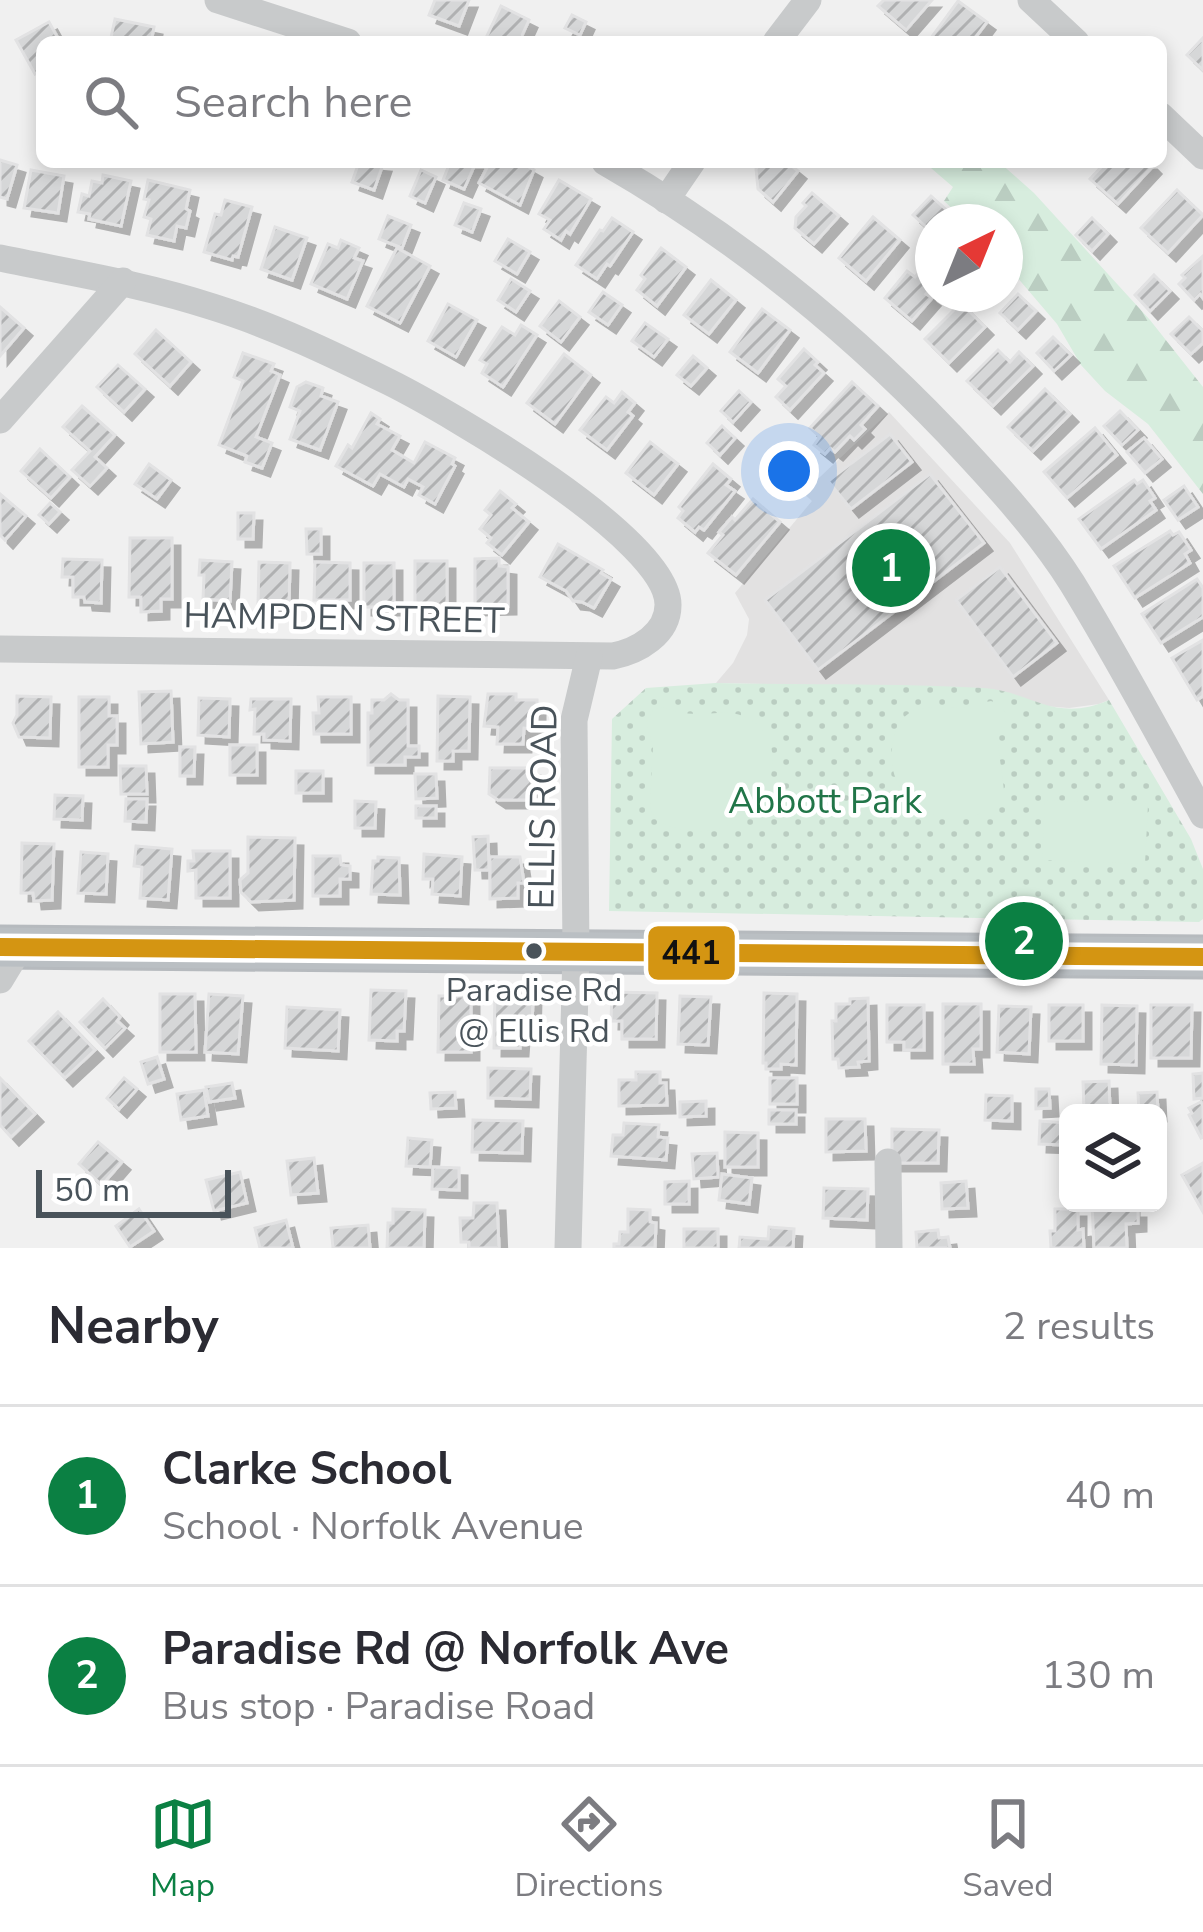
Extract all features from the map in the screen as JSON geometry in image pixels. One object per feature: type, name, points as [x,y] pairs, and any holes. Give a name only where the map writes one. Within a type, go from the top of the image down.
[{"type":"highway","points":[[7,958],[575,953],[1203,957]]},
{"type":"street","points":[[218,0],[329,36]]},
{"type":"street","points":[[781,36],[808,0]]},
{"type":"street","points":[[1031,0],[1070,36]]},
{"type":"street","points":[[1167,122],[1203,156]]},
{"type":"street","points":[[615,168],[756,264],[843,331],[986,473],[1071,582],[1203,814]]},
{"type":"street","points":[[666,200],[688,168]]},
{"type":"street","points":[[0,258],[123,281]]},
{"type":"street","points":[[0,420],[123,281]]},
{"type":"street","name":"HAMPDEN STREET","points":[[0,649],[613,656],[636,651],[657,633],[667,613],[666,590],[659,575],[636,549],[496,443],[317,347],[210,305],[123,281]]},
{"type":"street","name":"ELLIS ROAD","points":[[568,1248],[575,953],[574,720],[589,656]]},
{"type":"street","points":[[887,1162],[889,1248]]},
{"type":"shaded area","points":[[889,412],[1010,543],[1109,700],[1069,708],[1043,706],[990,689],[716,683],[747,635],[749,619],[735,593],[812,501],[803,493]]},
{"type":"green space","points":[[931,168],[1006,168],[1150,320],[1203,387],[1203,494],[1148,424],[1105,391],[1081,365],[1057,324],[1023,284],[1023,204],[944,201],[953,187]]},
{"type":"green space","name":"Abbott Park","points":[[716,683],[984,688],[1073,709],[1109,700],[1191,839],[1203,869],[1203,919],[609,911],[612,719],[646,688]]},
{"type":"green space","points":[[991,701],[1009,717],[997,737],[1004,790],[989,808],[970,817],[949,819],[911,801],[898,785],[892,763],[894,738],[903,719],[922,708]]},
{"type":"green space","points":[[653,710],[738,714],[762,730],[772,750],[771,773],[763,795],[746,815],[722,828],[692,831],[657,821],[650,809],[653,746],[646,723]]},
{"type":"green space","points":[[1045,800],[1148,804],[1145,864],[1042,860]]},
{"type":"building","points":[[435,0],[469,0],[459,26],[429,15]]},
{"type":"building","points":[[884,0],[932,0],[906,30],[878,6]]},
{"type":"building","points":[[958,1],[987,22],[976,36],[932,36]]},
{"type":"building","points":[[501,6],[529,20],[522,36],[487,36]]},
{"type":"building","points":[[572,15],[586,22],[580,35],[565,28]]},
{"type":"building","points":[[115,19],[154,27],[152,36],[111,36]]},
{"type":"building","points":[[49,22],[57,36],[36,36],[35,74],[16,40]]},
{"type":"building","points":[[1203,38],[1203,70],[1187,55]]},
{"type":"building","points":[[0,160],[17,165],[7,199],[0,197]]},
{"type":"building","points":[[357,168],[382,168],[374,190],[352,182]]},
{"type":"building","points":[[448,168],[473,168],[464,189],[443,180]]},
{"type":"building","points":[[487,168],[534,170],[520,205],[479,183]]},
{"type":"building","points":[[1100,168],[1151,168],[1118,204],[1090,179]]},
{"type":"building","points":[[756,169],[798,171],[773,202],[758,189]]},
{"type":"building","points":[[31,170],[64,176],[58,213],[24,208]]},
{"type":"building","points":[[421,170],[436,177],[425,203],[410,196]]},
{"type":"building","points":[[103,175],[131,181],[121,226],[78,212],[82,194],[89,196],[92,181],[102,183]]},
{"type":"building","points":[[148,180],[190,190],[186,228],[177,226],[174,241],[147,235],[151,219],[144,217]]},
{"type":"building","points":[[559,180],[591,199],[570,234],[566,231],[561,240],[544,229],[550,220],[539,214]]},
{"type":"building","points":[[1177,190],[1203,215],[1168,253],[1141,228]]},
{"type":"building","points":[[812,193],[839,216],[814,244],[795,228],[796,217]]},
{"type":"building","points":[[225,200],[252,207],[238,257],[232,260],[204,252],[215,214],[221,215]]},
{"type":"building","points":[[464,203],[481,209],[472,232],[455,225]]},
{"type":"building","points":[[388,216],[411,225],[402,248],[379,239]]},
{"type":"building","points":[[873,217],[900,240],[866,281],[839,258]]},
{"type":"building","points":[[612,218],[633,232],[597,279],[576,265]]},
{"type":"building","points":[[1092,218],[1108,234],[1092,251],[1076,235]]},
{"type":"building","points":[[275,227],[307,238],[292,280],[261,269]]},
{"type":"building","points":[[508,239],[530,252],[517,274],[495,261]]},
{"type":"building","points":[[341,240],[359,248],[354,258],[363,261],[347,299],[311,284],[328,244],[338,248]]},
{"type":"building","points":[[397,248],[430,266],[400,323],[367,306]]},
{"type":"building","points":[[661,248],[686,267],[657,306],[637,290],[645,279],[641,275]]},
{"type":"building","points":[[1203,256],[1203,298],[1200,294],[1194,300],[1179,284]]},
{"type":"building","points":[[907,271],[915,277],[915,312],[920,312],[912,321],[885,298]]},
{"type":"building","points":[[1154,275],[1170,291],[1150,311],[1135,295]]},
{"type":"building","points":[[511,279],[530,291],[516,312],[498,300]]},
{"type":"building","points":[[711,280],[736,300],[709,334],[684,315]]},
{"type":"building","points":[[603,292],[622,305],[608,325],[589,312]]},
{"type":"building","points":[[1023,299],[1036,311],[1018,330],[1000,313],[1023,312]]},
{"type":"building","points":[[559,301],[580,317],[561,342],[540,326]]},
{"type":"building","points":[[448,304],[477,320],[456,357],[428,341]]},
{"type":"building","points":[[0,307],[24,328],[0,356]]},
{"type":"building","points":[[762,309],[790,330],[758,373],[730,352]]},
{"type":"building","points":[[952,312],[970,312],[985,327],[949,363],[925,339]]},
{"type":"building","points":[[1189,317],[1203,331],[1203,343],[1191,354],[1171,334]]},
{"type":"building","points":[[645,323],[668,339],[654,357],[632,341]]},
{"type":"building","points":[[521,325],[537,335],[503,387],[482,373],[487,364],[480,360],[502,327],[515,335]]},
{"type":"building","points":[[156,330],[191,362],[170,386],[135,354]]},
{"type":"building","points":[[1053,337],[1071,355],[1054,371],[1037,353]]},
{"type":"building","points":[[804,349],[824,373],[790,410],[776,397],[786,386],[778,379]]},
{"type":"building","points":[[998,350],[1010,362],[1019,352],[1033,366],[993,406],[967,381]]},
{"type":"building","points":[[243,353],[274,364],[271,371],[280,375],[256,437],[272,443],[262,468],[219,445],[243,381],[234,377]]},
{"type":"building","points":[[564,354],[591,375],[555,424],[527,403]]},
{"type":"building","points":[[693,356],[707,368],[691,386],[677,375]]},
{"type":"building","points":[[118,365],[145,389],[124,412],[97,387]]},
{"type":"building","points":[[306,382],[323,388],[321,396],[338,402],[320,450],[290,439],[300,411],[290,407],[297,387]]},
{"type":"building","points":[[852,382],[878,406],[854,440],[850,436],[835,452],[830,448],[825,454],[814,445],[820,437],[810,428]]},
{"type":"building","points":[[1045,389],[1070,414],[1033,451],[1008,427]]},
{"type":"building","points":[[739,391],[751,402],[733,422],[721,411]]},
{"type":"building","points":[[622,392],[635,403],[628,412],[633,416],[607,450],[580,430],[606,397],[614,403]]},
{"type":"building","points":[[82,406],[115,435],[95,457],[107,468],[90,486],[72,470],[90,451],[63,427]]},
{"type":"building","points":[[1120,411],[1138,430],[1122,445],[1104,426]]},
{"type":"building","points":[[371,413],[380,419],[377,424],[400,436],[392,450],[414,463],[425,442],[455,458],[435,504],[419,495],[423,487],[408,479],[404,487],[380,474],[373,486],[336,466]]},
{"type":"building","points":[[722,426],[735,438],[720,455],[707,443]]},
{"type":"building","points":[[1095,428],[1117,455],[1067,498],[1044,472]]},
{"type":"building","points":[[890,434],[912,462],[851,509],[828,481]]},
{"type":"building","points":[[1144,438],[1162,459],[1145,473],[1127,452]]},
{"type":"building","points":[[650,442],[678,464],[654,495],[626,473]]},
{"type":"building","points":[[40,449],[70,477],[51,498],[21,471]]},
{"type":"building","points":[[149,464],[171,480],[157,499],[135,484]]},
{"type":"building","points":[[713,464],[731,479],[726,485],[735,491],[704,530],[699,527],[695,532],[678,518],[683,511],[679,507]]},
{"type":"building","points":[[930,474],[984,543],[818,670],[765,600]]},
{"type":"building","points":[[1134,480],[1137,484],[1143,480],[1155,498],[1150,501],[1156,510],[1101,549],[1079,519]]},
{"type":"building","points":[[1184,486],[1198,507],[1178,520],[1164,500]]},
{"type":"building","points":[[500,491],[529,522],[502,555],[487,543],[491,538],[480,529],[491,515],[485,510]]},
{"type":"building","points":[[0,494],[26,516],[5,540],[0,535]]},
{"type":"building","points":[[753,499],[780,522],[736,575],[708,553],[723,535],[719,532]]},
{"type":"building","points":[[50,503],[60,512],[49,524],[39,515]]},
{"type":"building","points":[[238,513],[254,513],[253,539],[238,539]]},
{"type":"building","points":[[306,529],[321,529],[321,554],[307,554]]},
{"type":"building","points":[[1170,531],[1173,535],[1179,532],[1191,550],[1185,554],[1190,563],[1135,598],[1114,566]]},
{"type":"building","points":[[130,538],[172,538],[172,599],[161,599],[161,611],[141,612],[141,597],[129,597]]},
{"type":"building","points":[[558,544],[611,579],[594,608],[573,601],[566,591],[540,577]]},
{"type":"building","points":[[499,558],[499,566],[508,567],[508,606],[475,607],[475,559]]},
{"type":"building","points":[[63,559],[102,560],[101,603],[73,597],[73,577],[62,577]]},
{"type":"building","points":[[200,560],[232,562],[230,601],[203,599]]},
{"type":"building","points":[[415,561],[447,561],[447,605],[415,605]]},
{"type":"building","points":[[259,562],[290,563],[289,605],[258,604]]},
{"type":"building","points":[[315,562],[350,563],[350,600],[314,600]]},
{"type":"building","points":[[364,563],[394,563],[394,607],[364,607]]},
{"type":"building","points":[[1000,567],[1057,643],[1013,677],[956,600]]},
{"type":"building","points":[[1197,579],[1203,588],[1203,617],[1161,643],[1142,614]]},
{"type":"building","points":[[1203,640],[1203,696],[1197,700],[1172,658]]},
{"type":"building","points":[[171,691],[173,742],[141,744],[139,692]]},
{"type":"building","points":[[391,694],[408,700],[408,746],[419,746],[419,757],[405,757],[405,765],[368,765],[372,700],[384,700]]},
{"type":"building","points":[[488,694],[537,700],[537,729],[524,728],[523,744],[497,744],[498,727],[484,726]]},
{"type":"building","points":[[17,696],[51,697],[50,738],[19,737],[13,723]]},
{"type":"building","points":[[438,696],[470,697],[469,751],[453,751],[453,761],[437,761]]},
{"type":"building","points":[[79,697],[109,697],[109,716],[117,716],[117,745],[108,745],[108,767],[79,767]]},
{"type":"building","points":[[318,697],[351,697],[351,734],[314,734]]},
{"type":"building","points":[[199,698],[230,699],[229,737],[198,735]]},
{"type":"building","points":[[251,699],[291,699],[290,741],[264,740],[264,734],[254,734]]},
{"type":"building","points":[[230,745],[257,745],[257,775],[230,775]]},
{"type":"building","points":[[180,747],[195,747],[194,776],[180,776]]},
{"type":"building","points":[[120,766],[146,766],[147,794],[121,794]]},
{"type":"building","points":[[490,768],[532,768],[532,800],[498,800],[489,794]]},
{"type":"building","points":[[296,771],[323,771],[323,793],[296,793]]},
{"type":"building","points":[[415,774],[436,774],[437,798],[416,799]]},
{"type":"building","points":[[55,795],[83,796],[82,820],[54,819]]},
{"type":"building","points":[[126,799],[147,799],[146,822],[125,821]]},
{"type":"building","points":[[355,801],[376,802],[375,828],[355,828]]},
{"type":"building","points":[[416,806],[436,806],[436,818],[416,818]]},
{"type":"building","points":[[488,836],[489,870],[475,870],[473,837]]},
{"type":"building","points":[[248,837],[295,838],[294,900],[251,902],[241,892],[240,880],[248,873]]},
{"type":"building","points":[[22,843],[54,844],[52,900],[34,901],[33,893],[21,893]]},
{"type":"building","points":[[136,846],[172,849],[168,900],[140,898],[142,867],[134,866]]},
{"type":"building","points":[[193,851],[230,851],[230,898],[196,898],[196,870],[188,871]]},
{"type":"building","points":[[81,852],[108,854],[106,894],[78,893]]},
{"type":"building","points":[[424,854],[462,857],[460,896],[432,894],[433,879],[423,879]]},
{"type":"building","points":[[313,856],[340,856],[341,865],[350,866],[350,879],[340,879],[340,896],[313,896]]},
{"type":"building","points":[[490,857],[520,857],[524,883],[518,883],[518,898],[490,899]]},
{"type":"building","points":[[399,858],[400,895],[371,894],[373,861]]},
{"type":"building","points":[[371,990],[406,991],[404,1031],[397,1031],[397,1041],[369,1040]]},
{"type":"building","points":[[495,991],[533,992],[532,1034],[521,1034],[520,1048],[494,1048]]},
{"type":"building","points":[[612,992],[657,993],[656,1039],[622,1039],[622,1021],[611,1021]]},
{"type":"building","points":[[764,993],[797,994],[796,1065],[766,1069],[763,1063]]},
{"type":"building","points":[[160,994],[195,994],[196,1052],[160,1052]]},
{"type":"building","points":[[209,994],[243,996],[238,1054],[205,1052]]},
{"type":"building","points":[[439,996],[471,996],[471,1052],[438,1052]]},
{"type":"building","points":[[680,996],[711,997],[708,1045],[678,1044]]},
{"type":"building","points":[[868,998],[869,1061],[839,1068],[838,1059],[833,1059],[836,1004]]},
{"type":"building","points":[[103,999],[125,1028],[105,1048],[80,1022]]},
{"type":"building","points":[[943,1004],[981,1004],[981,1049],[973,1049],[974,1064],[943,1064]]},
{"type":"building","points":[[887,1005],[924,1005],[924,1050],[904,1050],[904,1042],[887,1042]]},
{"type":"building","points":[[1049,1005],[1083,1005],[1083,1041],[1049,1041]]},
{"type":"building","points":[[1102,1005],[1137,1006],[1136,1065],[1101,1064]]},
{"type":"building","points":[[1151,1005],[1192,1005],[1191,1058],[1151,1058]]},
{"type":"building","points":[[999,1006],[1031,1007],[1029,1054],[997,1052]]},
{"type":"building","points":[[287,1007],[340,1010],[338,1051],[285,1048]]},
{"type":"building","points":[[58,1012],[95,1050],[65,1078],[29,1041]]},
{"type":"building","points":[[157,1057],[164,1079],[148,1084],[141,1062]]},
{"type":"building","points":[[488,1068],[531,1069],[530,1099],[488,1098]]},
{"type":"building","points":[[636,1072],[660,1072],[667,1105],[619,1106],[619,1080],[636,1080]]},
{"type":"building","points":[[1203,1073],[1203,1098],[1194,1099],[1193,1074]]},
{"type":"building","points":[[0,1078],[35,1114],[11,1137],[0,1125]]},
{"type":"building","points":[[124,1078],[137,1089],[119,1109],[107,1098]]},
{"type":"building","points":[[770,1078],[797,1078],[797,1104],[770,1104]]},
{"type":"building","points":[[1109,1081],[1110,1104],[1084,1104],[1083,1082]]},
{"type":"building","points":[[232,1083],[235,1098],[209,1102],[206,1087]]},
{"type":"building","points":[[1036,1089],[1049,1089],[1050,1108],[1036,1109]]},
{"type":"building","points":[[204,1090],[208,1116],[181,1120],[177,1094]]},
{"type":"building","points":[[455,1092],[456,1108],[431,1109],[430,1093]]},
{"type":"building","points":[[1157,1092],[1158,1104],[1139,1104],[1138,1093]]},
{"type":"building","points":[[986,1095],[1012,1096],[1012,1121],[985,1120]]},
{"type":"building","points":[[706,1101],[706,1116],[680,1117],[680,1102]]},
{"type":"building","points":[[1201,1102],[1203,1137],[1201,1138],[1189,1108]]},
{"type":"building","points":[[769,1110],[796,1110],[796,1124],[769,1124]]},
{"type":"building","points":[[826,1119],[865,1119],[866,1151],[826,1152]]},
{"type":"building","points":[[473,1120],[523,1121],[522,1153],[472,1152]]},
{"type":"building","points":[[1040,1121],[1059,1122],[1059,1145],[1039,1144]]},
{"type":"building","points":[[624,1123],[659,1125],[658,1137],[668,1138],[666,1160],[611,1156],[613,1135],[623,1135]]},
{"type":"building","points":[[892,1129],[939,1130],[938,1163],[892,1163]]},
{"type":"building","points":[[725,1132],[758,1133],[758,1167],[725,1167]]},
{"type":"building","points":[[408,1138],[432,1140],[430,1167],[406,1166]]},
{"type":"building","points":[[98,1142],[122,1162],[102,1185],[79,1164]]},
{"type":"building","points":[[717,1153],[718,1177],[694,1179],[692,1154]]},
{"type":"building","points":[[314,1158],[318,1193],[291,1195],[287,1161]]},
{"type":"building","points":[[1203,1163],[1203,1212],[1182,1175]]},
{"type":"building","points":[[433,1167],[459,1168],[459,1190],[432,1189]]},
{"type":"building","points":[[240,1172],[247,1203],[214,1211],[206,1180]]},
{"type":"building","points":[[722,1174],[752,1178],[749,1204],[719,1200]]},
{"type":"building","points":[[689,1181],[689,1204],[665,1204],[665,1182]]},
{"type":"building","points":[[966,1181],[968,1208],[942,1209],[941,1183]]},
{"type":"building","points":[[824,1188],[868,1189],[867,1220],[823,1218]]},
{"type":"building","points":[[474,1203],[497,1203],[499,1248],[469,1248],[469,1242],[461,1242],[460,1218],[473,1218]]},
{"type":"building","points":[[139,1209],[154,1231],[130,1247],[116,1226]]},
{"type":"building","points":[[393,1209],[425,1210],[424,1248],[387,1248]]},
{"type":"building","points":[[628,1209],[650,1210],[650,1222],[656,1223],[655,1248],[614,1248],[620,1232],[628,1232]]},
{"type":"building","points":[[1055,1209],[1078,1212],[1084,1248],[1051,1248],[1050,1231],[1055,1231]]},
{"type":"building","points":[[1092,1212],[1138,1212],[1138,1223],[1126,1224],[1127,1248],[1094,1248]]},
{"type":"building","points":[[286,1220],[293,1248],[260,1248],[255,1228]]},
{"type":"building","points":[[368,1225],[370,1248],[333,1248],[331,1228]]},
{"type":"building","points":[[769,1227],[794,1229],[793,1248],[739,1248],[740,1237],[768,1239]]},
{"type":"building","points":[[684,1229],[718,1229],[718,1248],[684,1248]]},
{"type":"building","points":[[938,1230],[939,1238],[948,1237],[950,1248],[917,1248],[916,1232]]},
{"type":"transit line","name":"441","points":[[0,947],[1203,957]]},
{"type":"place","name":"Clarke School","points":[[891,568]]},
{"type":"place","name":"Paradise Rd @ Norfolk Ave","points":[[1024,941]]},
{"type":"place","name":"Paradise Rd @ Ellis Rd","points":[[534,951]]}]
